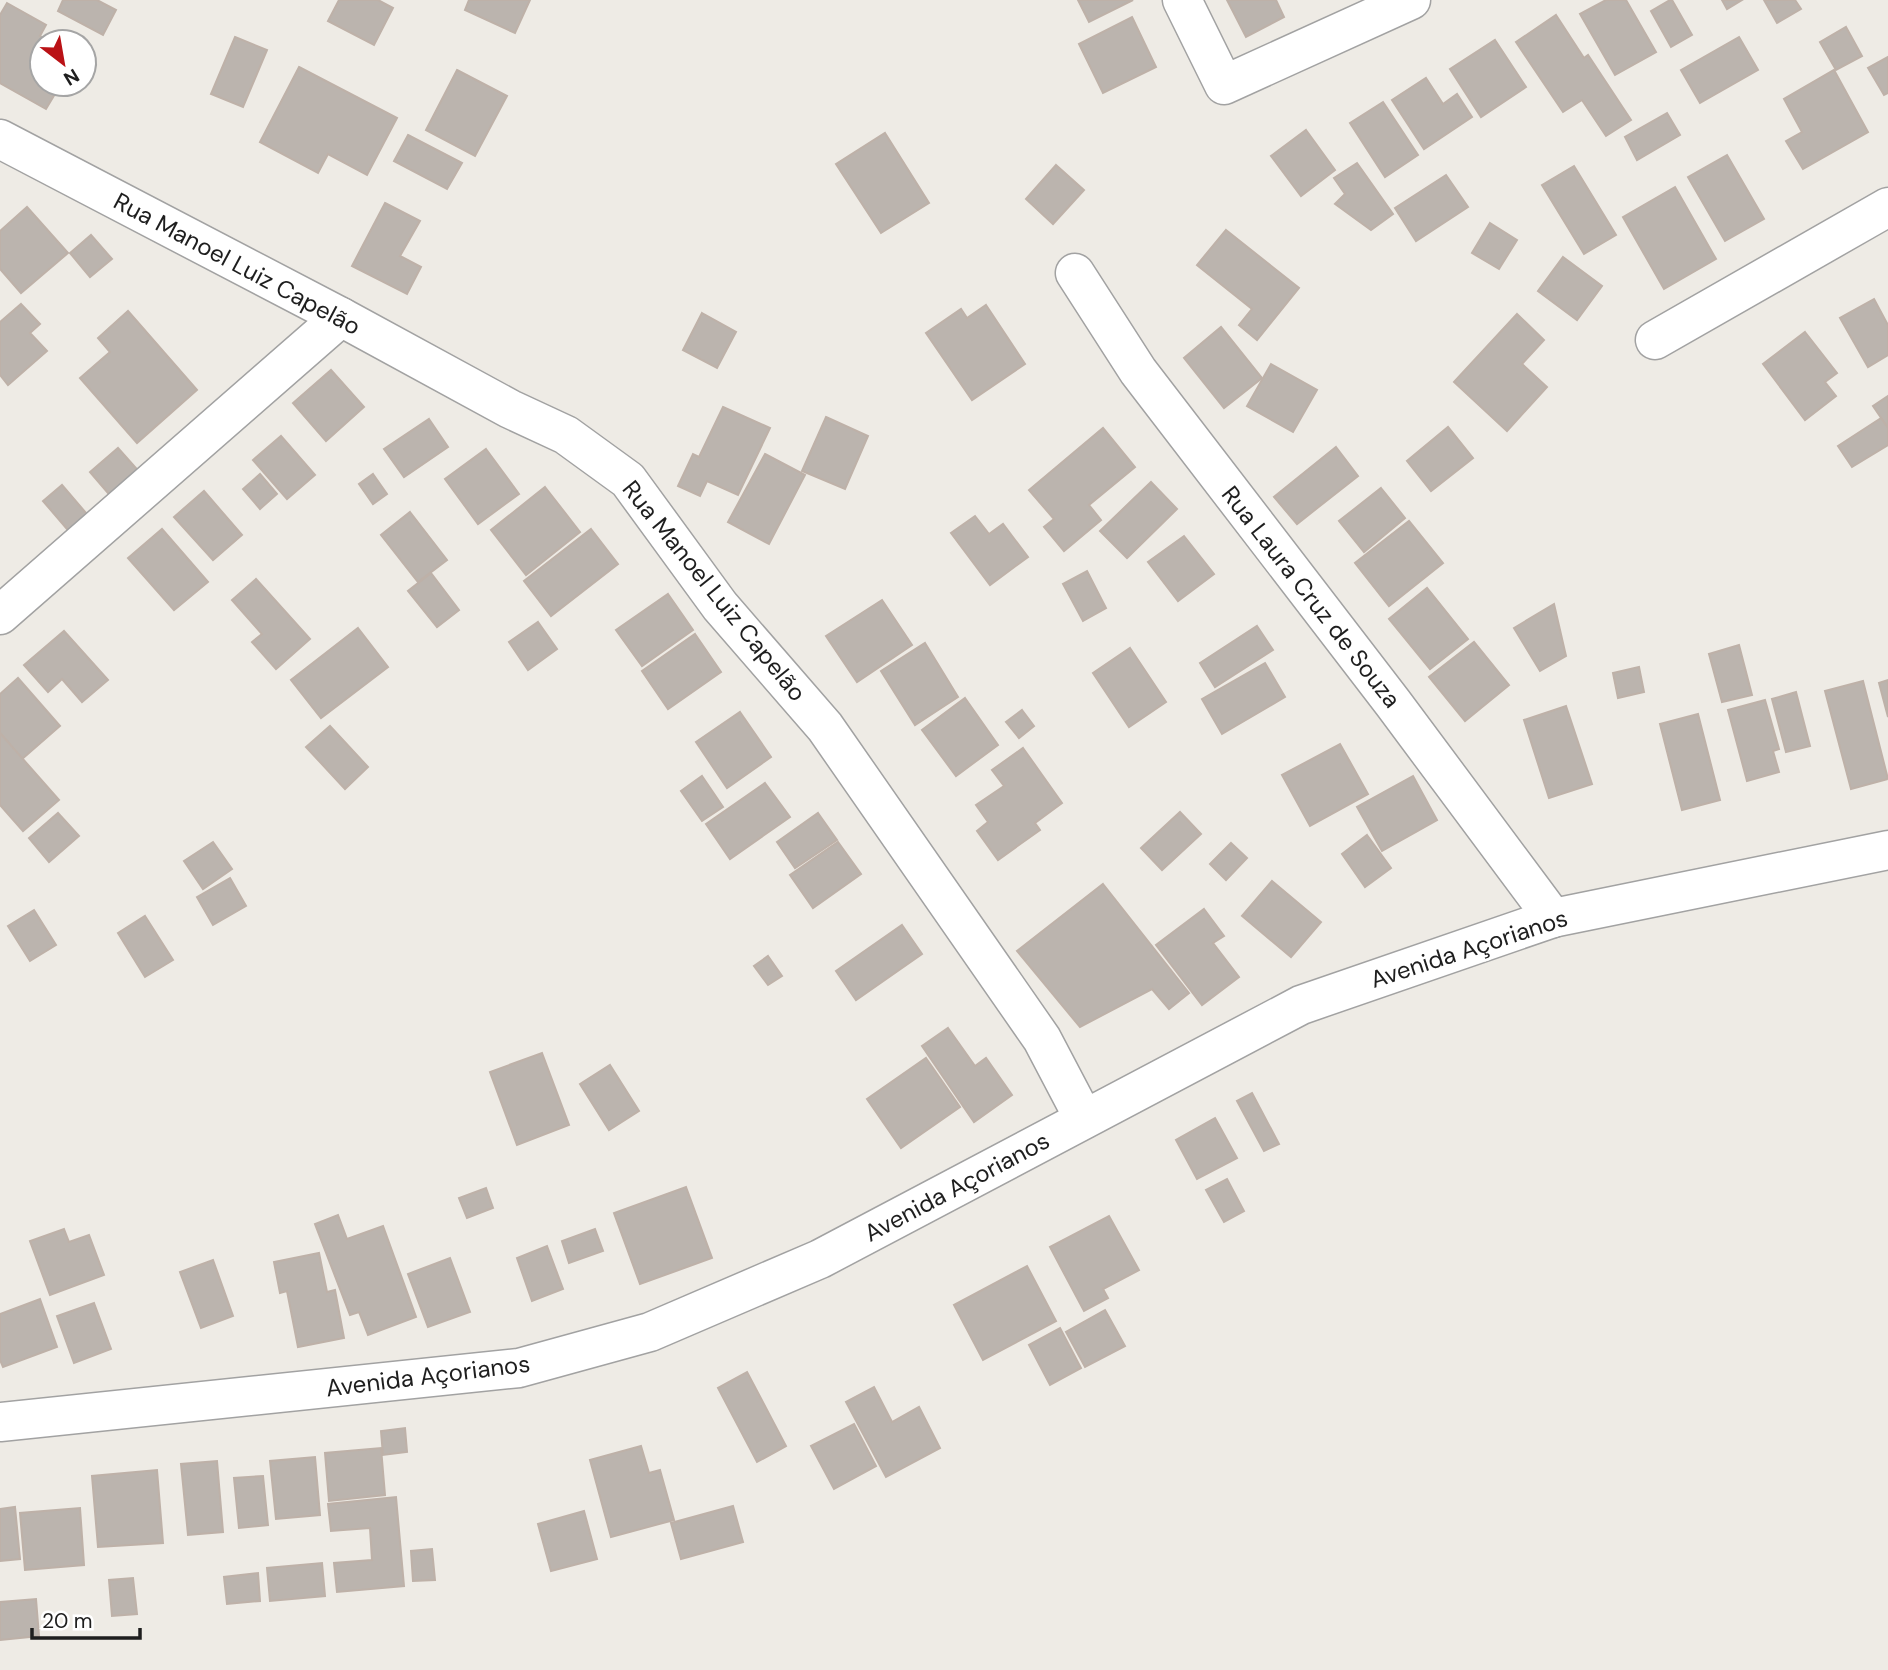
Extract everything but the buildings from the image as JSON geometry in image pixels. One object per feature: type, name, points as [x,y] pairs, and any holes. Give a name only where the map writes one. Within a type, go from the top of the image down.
[{"type":"street","points":[[1182,0],[1224,85],[1411,0]]},
{"type":"street","name":"Rua Manoel Luiz Capelão","points":[[0,139],[341,317],[510,409],[566,435],[628,480],[720,606],[825,727],[1042,1039],[1084,1119]]},
{"type":"street","points":[[1655,340],[1888,207]]},
{"type":"street","name":"Rua Laura Cruz de Souza","points":[[1074,273],[1138,371],[1393,703],[1553,918]]},
{"type":"street","points":[[0,615],[341,317]]},
{"type":"street","name":"Avenida Açorianos","points":[[0,1422],[519,1368],[637,1336],[820,1259],[1301,1005],[1553,918],[1888,850]]}]
